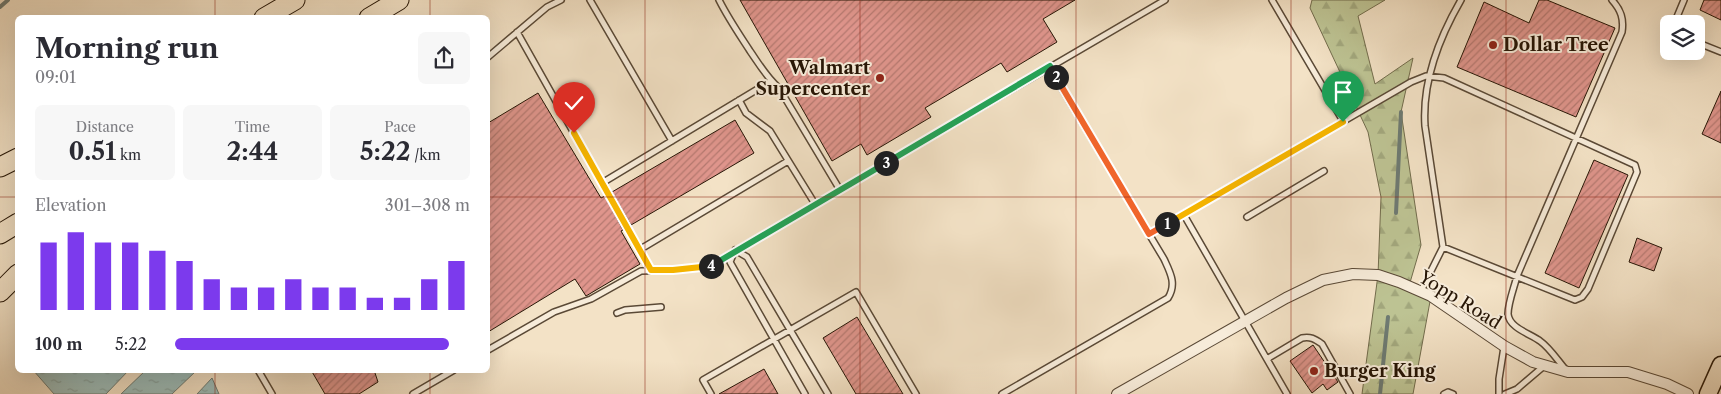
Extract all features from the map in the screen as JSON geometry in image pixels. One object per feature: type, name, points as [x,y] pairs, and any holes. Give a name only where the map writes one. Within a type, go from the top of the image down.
[{"type":"highway","points":[[269,15],[295,0]]},
{"type":"highway","points":[[374,15],[399,0]]},
{"type":"highway","points":[[0,168],[15,160]]},
{"type":"highway","points":[[0,234],[15,225]]},
{"type":"highway","points":[[0,292],[15,277]]},
{"type":"main road","points":[[1708,394],[1721,365]]},
{"type":"street","name":"Yopp Road","points":[[1116,394],[1286,298],[1323,280],[1354,274],[1378,275],[1431,296],[1504,346],[1544,366],[1568,372],[1628,372],[1667,384],[1688,394]]},
{"type":"lane","points":[[490,55],[547,7],[560,0]]},
{"type":"lane","points":[[590,0],[672,141]]},
{"type":"lane","points":[[719,0],[727,16],[771,81],[779,88],[840,190]]},
{"type":"lane","points":[[490,349],[554,312],[591,299],[641,271],[710,266],[1165,0]]},
{"type":"lane","points":[[1272,0],[1343,122]]},
{"type":"lane","points":[[1421,292],[1443,247],[1424,108],[1430,76],[1440,44],[1450,19],[1461,0]]},
{"type":"lane","points":[[1568,372],[1541,342],[1520,329],[1508,316],[1517,276],[1622,32],[1624,20],[1619,7],[1612,0]]},
{"type":"lane","points":[[1678,15],[1684,0]]},
{"type":"lane","points":[[517,32],[651,270]]},
{"type":"lane","points":[[1705,46],[1721,52]]},
{"type":"lane","points":[[1002,394],[1168,298],[1173,285],[1172,276],[1164,259],[1050,66]]},
{"type":"lane","points":[[1149,234],[1421,77],[1444,78],[1635,166],[1637,172],[1588,288],[1582,297],[1575,300],[1443,247]]},
{"type":"lane","points":[[602,183],[771,81]]},
{"type":"lane","points":[[739,100],[746,113],[770,131],[814,204]]},
{"type":"lane","points":[[640,250],[788,162]]},
{"type":"lane","points":[[1247,217],[1324,171]]},
{"type":"lane","points":[[1184,215],[1287,394]]},
{"type":"lane","points":[[735,250],[747,257],[828,394]]},
{"type":"lane","points":[[735,250],[730,262],[805,394]]},
{"type":"lane","points":[[711,394],[703,380],[856,292],[916,394]]},
{"type":"lane","points":[[617,314],[625,310],[661,307]]},
{"type":"lane","points":[[1267,359],[1308,336],[1322,344],[1350,394]]},
{"type":"lane","points":[[1499,394],[1499,379],[1504,346]]},
{"type":"lane","points":[[1506,394],[1517,389],[1544,366]]},
{"type":"lane","points":[[260,373],[272,394]]},
{"type":"lane","points":[[413,394],[449,373]]},
{"type":"lane","points":[[1444,394],[1448,392],[1453,394]]},
{"type":"green space","points":[[1312,0],[1385,0],[1358,16],[1375,84],[1413,58],[1401,112],[1421,245],[1409,286],[1431,296],[1413,394],[1362,394],[1378,275],[1381,197],[1368,132],[1310,8]]},
{"type":"water","points":[[36,373],[126,373],[106,394],[54,394]]},
{"type":"water","points":[[143,373],[194,373],[172,394],[121,394]]},
{"type":"water","points":[[212,378],[219,394],[197,394]]},
{"type":"building","name":"Walmart Supercenter","points":[[740,0],[1075,0],[1043,19],[1057,42],[1007,72],[1001,63],[925,108],[931,117],[867,155],[861,144],[832,161]]},
{"type":"building","points":[[1539,0],[1547,0],[1615,28],[1576,117],[1457,67],[1484,2],[1529,23]]},
{"type":"building","points":[[1704,0],[1721,0],[1721,20],[1700,10]]},
{"type":"building","points":[[1721,91],[1721,143],[1702,134]]},
{"type":"building","points":[[538,93],[601,198],[605,196],[623,230],[621,231],[640,264],[586,296],[575,279],[490,331],[490,122]]},
{"type":"building","points":[[735,120],[754,153],[631,225],[612,192]]},
{"type":"building","points":[[1594,160],[1628,175],[1579,288],[1545,273]]},
{"type":"building","points":[[1637,238],[1662,248],[1654,271],[1629,262]]},
{"type":"building","points":[[857,317],[903,394],[856,394],[823,338]]},
{"type":"building","name":"Burger King","points":[[1313,345],[1338,382],[1327,390],[1323,384],[1312,393],[1290,361]]},
{"type":"building","points":[[764,369],[778,394],[719,394]]},
{"type":"building","points":[[313,373],[375,373],[378,382],[359,394],[325,394]]},
{"type":"waterway","points":[[0,7],[8,0]]},
{"type":"waterway","points":[[1396,213],[1401,112]]},
{"type":"waterway","points":[[1380,394],[1388,317]]},
{"type":"place","name":"Dollar Tree","points":[[1493,45]]},
{"type":"place","name":"Walmart Supercenter","points":[[880,78]]},
{"type":"place","name":"Burger King","points":[[1314,371]]},
{"type":"route","points":[[574,133],[651,270],[673,270],[710,266],[1050,66],[1149,234],[1343,122]]}]
